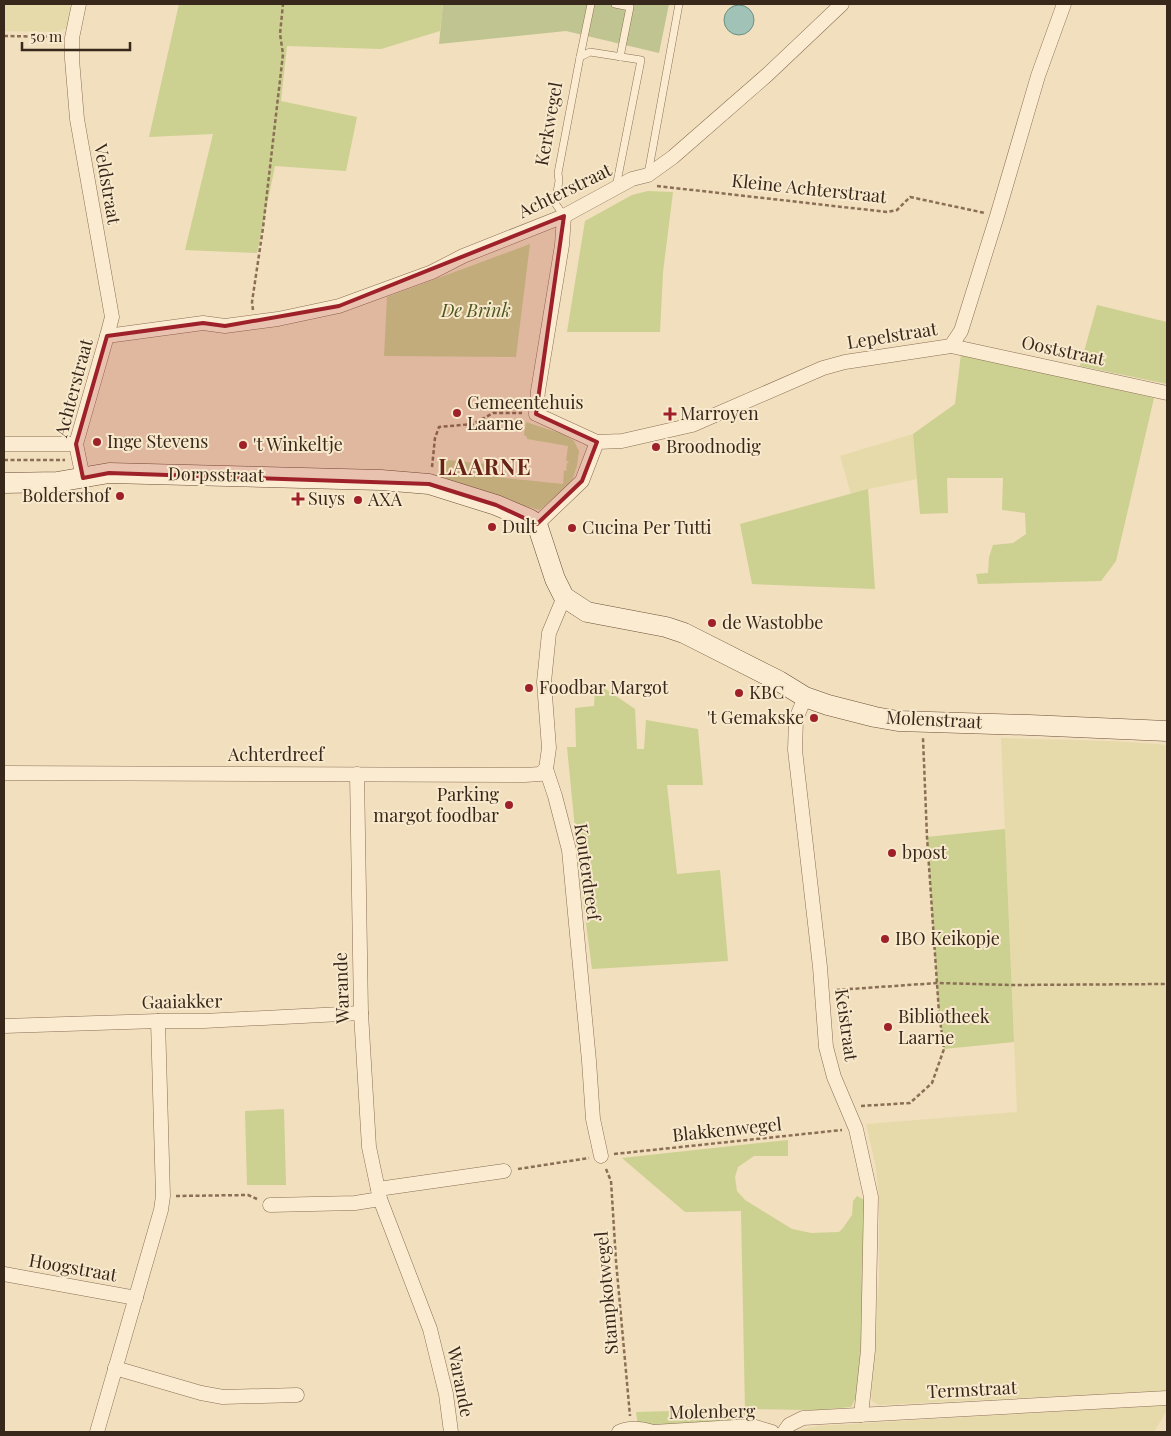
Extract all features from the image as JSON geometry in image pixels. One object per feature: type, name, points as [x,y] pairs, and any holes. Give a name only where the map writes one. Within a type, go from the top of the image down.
[{"type":"street","name":"Veldstraat","points":[[78,4],[72,38],[77,119],[112,317],[107,336]]},
{"type":"street","name":"Achterstraat","points":[[81,469],[76,444],[107,336],[203,323],[225,326],[278,319],[339,306],[432,272],[463,256],[564,216],[616,186],[648,175],[673,157],[767,75],[842,4]]},
{"type":"street","name":"Lepelstraat","points":[[597,442],[622,441],[692,425],[823,368],[845,362],[950,346],[961,331],[1038,76],[1064,4]]},
{"type":"street","name":"Kerkwegel","points":[[536,414],[538,391],[562,246],[564,216]]},
{"type":"street","name":"Ooststraat","points":[[950,346],[1167,393]]},
{"type":"street","points":[[536,414],[597,442],[582,482],[537,524],[555,579],[564,597]]},
{"type":"street","points":[[4,444],[76,444]]},
{"type":"street","name":"Dorpsstraat","points":[[4,483],[57,482],[81,469],[109,473],[381,480],[429,484],[496,505],[537,524]]},
{"type":"street","name":"Molenstraat","points":[[564,597],[587,612],[666,627],[684,633],[779,681],[806,697],[875,717],[898,721],[1167,731]]},
{"type":"street","name":"Kouterdreef","points":[[564,597],[549,633],[544,682],[549,748],[546,770],[569,850],[593,1119],[601,1156]]},
{"type":"street","name":"Keistraat","points":[[806,697],[796,719],[795,750],[822,990],[826,1048],[834,1077],[856,1129],[872,1198],[868,1350],[860,1415]]},
{"type":"street","name":"Achterdreef","points":[[4,773],[526,775],[540,774],[546,770]]},
{"type":"street","name":"Warande","points":[[357,774],[361,1013],[368,1147],[379,1194],[430,1329],[446,1394],[451,1432]]},
{"type":"street","name":"Gaaiakker","points":[[4,1026],[204,1021],[361,1013]]},
{"type":"street","points":[[96,1432],[161,1210],[163,1196],[158,1021]]},
{"type":"street","points":[[270,1205],[355,1203],[379,1194],[504,1171]]},
{"type":"street","name":"Hoogstraat","points":[[4,1274],[136,1298]]},
{"type":"street","points":[[115,1368],[201,1393],[223,1397],[297,1395]]},
{"type":"street","name":"Termstraat","points":[[784,1432],[789,1425],[803,1418],[1167,1398]]},
{"type":"street","name":"Molenberg","points":[[625,1431],[644,1429],[653,1432],[752,1426],[772,1432]]},
{"type":"lane","name":"Kerkwegel","points":[[564,216],[555,203],[559,181],[558,173],[591,4]]},
{"type":"lane","points":[[616,4],[630,7],[620,56]]},
{"type":"lane","points":[[648,175],[680,4]]},
{"type":"lane","points":[[580,57],[590,52],[640,60],[616,186]]},
{"type":"path","points":[[254,321],[252,302],[263,228],[282,54],[280,34],[283,4]]},
{"type":"path","points":[[4,36],[72,38]]},
{"type":"path","name":"Kleine Achterstraat","points":[[648,175],[657,186],[886,212],[897,210],[910,197],[997,216]]},
{"type":"path","points":[[429,484],[432,475],[435,438],[439,427],[473,424],[493,413],[536,414]]},
{"type":"path","points":[[4,460],[81,469]]},
{"type":"path","points":[[847,1106],[910,1103],[932,1082],[944,1049],[937,983],[922,722]]},
{"type":"path","points":[[822,990],[937,983],[1012,985],[1167,984]]},
{"type":"path","name":"Blakkenwegel","points":[[504,1171],[601,1156],[856,1129]]},
{"type":"path","name":"Stampkotwegel","points":[[601,1156],[610,1181],[625,1431]]},
{"type":"path","points":[[163,1196],[248,1195],[270,1205]]},
{"type":"highlighted area","points":[[564,216],[536,414],[597,442],[582,481],[537,524],[496,505],[429,484],[109,473],[83,478],[76,444],[107,336],[203,323],[225,326],[339,306]]},
{"type":"shaded area","points":[[4,4],[71,4],[67,28],[57,32],[4,31]]},
{"type":"shaded area","points":[[913,434],[917,479],[851,494],[840,456]]},
{"type":"shaded area","points":[[1001,738],[1109,741],[1167,746],[1167,1391],[879,1405],[872,1401],[871,1393],[879,1279],[879,1202],[876,1167],[866,1124],[1017,1112]]},
{"type":"shaded area","points":[[1167,1405],[1167,1410],[1154,1432],[797,1432],[818,1426]]},
{"type":"green space","points":[[179,4],[443,4],[440,31],[381,49],[287,46],[281,101],[357,117],[346,171],[275,166],[257,253],[185,250],[213,134],[149,137]]},
{"type":"green space","points":[[443,4],[669,4],[659,53],[566,31],[439,44]]},
{"type":"green space","points":[[648,191],[673,192],[663,272],[660,332],[567,332],[585,221],[632,195]]},
{"type":"green space","name":"De Brink","points":[[530,244],[516,357],[384,356],[387,297]]},
{"type":"green space","points":[[1097,305],[1167,322],[1167,384],[1080,366]]},
{"type":"green space","points":[[961,354],[1154,398],[1116,561],[1101,581],[978,584],[976,574],[988,573],[989,557],[993,545],[1013,543],[1026,534],[1025,513],[1002,510],[1003,478],[947,478],[948,513],[920,514],[913,434],[955,404]]},
{"type":"green space","points":[[526,422],[565,435],[574,441],[579,451],[572,481],[539,510],[453,484],[442,473],[438,459],[487,464],[486,476],[563,484],[564,470],[567,470],[567,463],[569,462],[566,461],[568,446],[527,439],[524,435]]},
{"type":"green space","points":[[868,489],[875,589],[752,584],[740,524]]},
{"type":"green space","points":[[604,688],[635,709],[637,749],[644,749],[646,720],[698,729],[703,785],[667,785],[677,874],[720,870],[728,961],[592,969],[579,870],[567,747],[576,747],[575,708],[594,706],[595,690]]},
{"type":"green space","points":[[1005,829],[1014,1042],[944,1049],[939,1013],[927,837]]},
{"type":"green space","points":[[284,1109],[286,1185],[247,1185],[245,1111]]},
{"type":"green space","points":[[788,1140],[788,1156],[754,1156],[738,1167],[735,1177],[737,1191],[745,1200],[792,1229],[811,1233],[839,1232],[852,1215],[853,1201],[857,1196],[864,1200],[863,1358],[859,1392],[851,1407],[818,1410],[745,1409],[741,1211],[685,1212],[622,1158]]},
{"type":"green space","points":[[745,1409],[745,1422],[638,1426],[636,1412]]},
{"type":"water","points":[[739,5],[750,9],[754,20],[750,31],[739,35],[728,31],[724,20],[728,9]]},
{"type":"place","name":"Gemeentehuis Laarne","points":[[457,413]]},
{"type":"place","name":"Marroyen","points":[[670,414]]},
{"type":"place","name":"Inge Stevens","points":[[97,442]]},
{"type":"place","name":"'t Winkeltje","points":[[243,445]]},
{"type":"place","name":"Broodnodig","points":[[656,447]]},
{"type":"place","name":"Boldershof","points":[[120,496]]},
{"type":"place","name":"Suys","points":[[298,499]]},
{"type":"place","name":"AXA","points":[[358,500]]},
{"type":"place","name":"Dult","points":[[492,527]]},
{"type":"place","name":"Cucina Per Tutti","points":[[572,528]]},
{"type":"place","name":"de Wastobbe","points":[[712,623]]},
{"type":"place","name":"Foodbar Margot","points":[[529,688]]},
{"type":"place","name":"KBC","points":[[739,693]]},
{"type":"place","name":"'t Gemakske","points":[[814,718]]},
{"type":"place","name":"Parking margot foodbar","points":[[509,805]]},
{"type":"place","name":"bpost","points":[[892,853]]},
{"type":"place","name":"IBO Keikopje","points":[[885,939]]},
{"type":"place","name":"Bibliotheek Laarne","points":[[888,1027]]},
{"type":"district","name":"LAARNE","points":[[485,467]]}]
